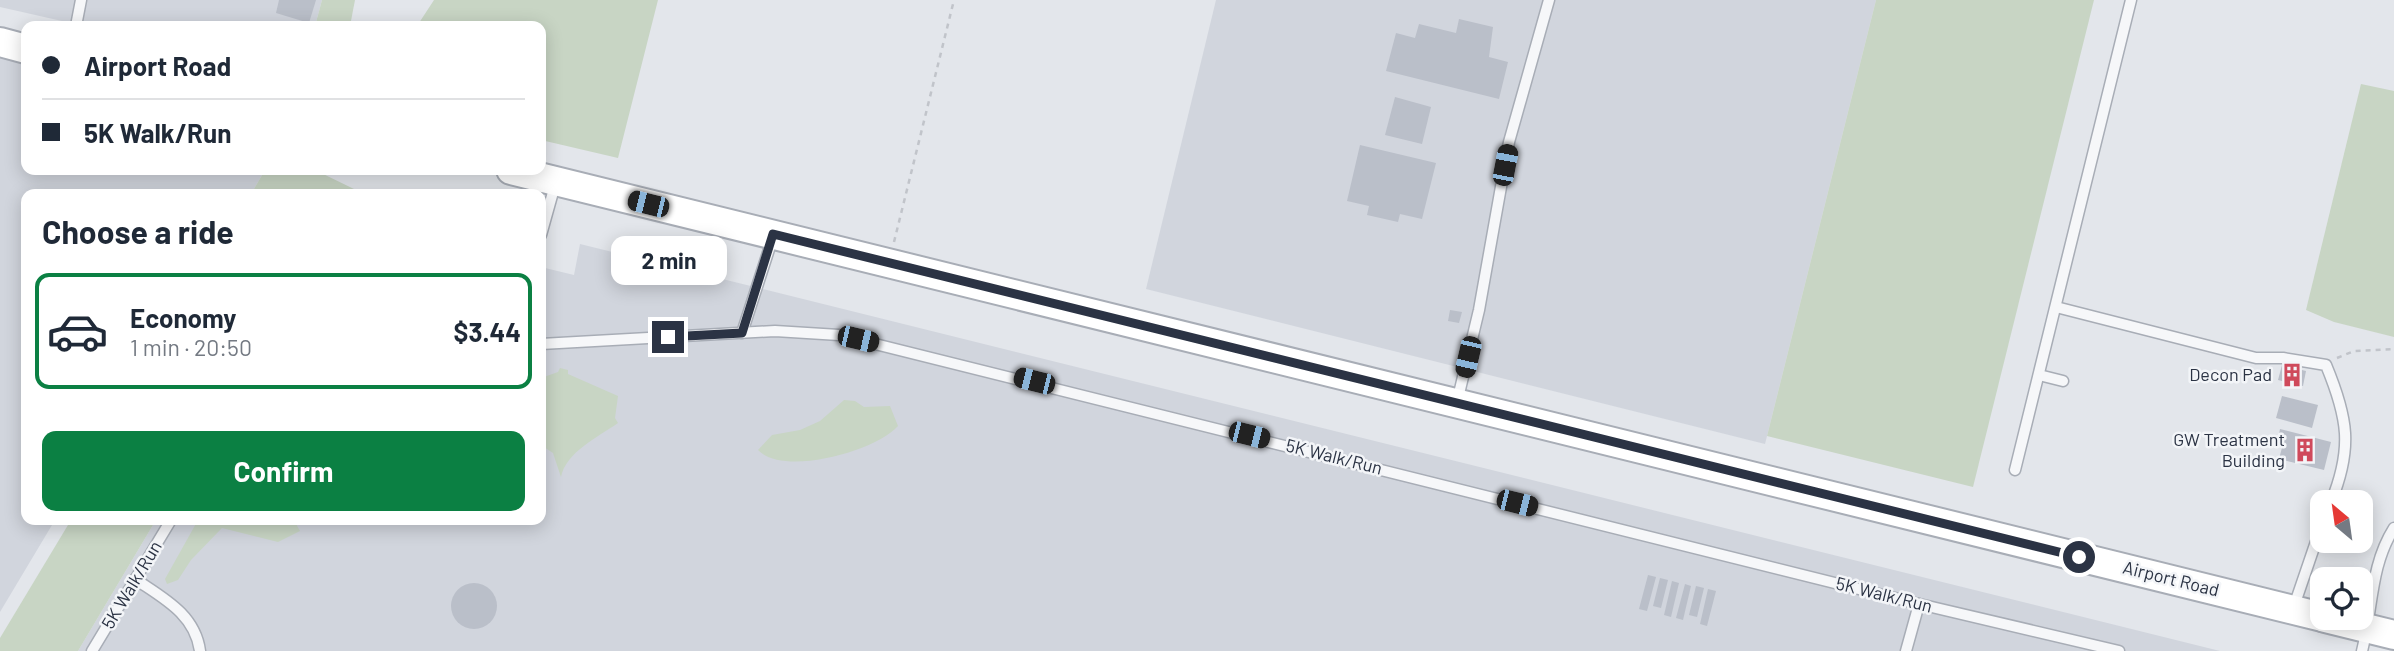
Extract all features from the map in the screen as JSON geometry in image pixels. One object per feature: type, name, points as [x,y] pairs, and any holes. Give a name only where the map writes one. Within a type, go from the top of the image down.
[{"type":"main road","points":[[0,42],[21,48]]},
{"type":"main road","name":"Airport Road","points":[[531,175],[2310,614]]},
{"type":"main road","name":"Airport Road","points":[[2356,630],[2375,638]]},
{"type":"lane","points":[[77,21],[81,0]]},
{"type":"lane","points":[[1457,403],[1479,310],[1509,142],[1549,0]]},
{"type":"lane","points":[[2015,470],[2131,0]]},
{"type":"lane","points":[[546,217],[556,181]]},
{"type":"lane","points":[[742,333],[773,234]]},
{"type":"lane","points":[[2056,307],[2256,358],[2283,358],[2326,365],[2347,437],[2342,472],[2335,490]]},
{"type":"lane","name":"5K Walk/Run","points":[[546,344],[801,331],[858,339],[1919,604],[2119,651]]},
{"type":"lane","points":[[2039,375],[2063,381]]},
{"type":"lane","name":"5K Walk/Run","points":[[92,651],[168,525]]},
{"type":"lane","points":[[2375,638],[2374,577],[2382,547],[2394,528]]},
{"type":"lane","points":[[2293,610],[2312,553]]},
{"type":"lane","points":[[135,579],[175,606],[190,622],[199,640],[200,651]]},
{"type":"lane","points":[[1906,651],[1919,604]]},
{"type":"path","points":[[888,262],[954,0]]},
{"type":"path","points":[[2326,365],[2354,351],[2394,349]]},
{"type":"shaded area","points":[[0,0],[322,0],[316,21],[62,21],[0,7]]},
{"type":"shaded area","points":[[1216,0],[1876,0],[1765,444],[1146,289]]},
{"type":"shaded area","points":[[0,57],[21,62],[21,175],[262,175],[254,189],[21,189],[21,525],[52,525],[0,612]]},
{"type":"shaded area","points":[[580,244],[2220,651],[78,651],[153,525],[546,525],[546,268],[574,275]]},
{"type":"green space","points":[[322,0],[355,0],[351,21],[316,21]]},
{"type":"green space","points":[[434,0],[658,0],[618,158],[546,141],[546,21],[420,21]]},
{"type":"green space","points":[[1876,0],[2094,0],[1973,487],[1767,436]]},
{"type":"green space","points":[[2361,84],[2394,91],[2394,337],[2334,322],[2306,310]]},
{"type":"green space","points":[[262,175],[325,175],[354,189],[254,189]]},
{"type":"green space","points":[[560,368],[568,370],[568,374],[618,396],[615,418],[618,423],[576,453],[564,468],[561,477],[553,453],[546,448],[546,376],[558,372]]},
{"type":"green space","points":[[844,400],[855,401],[864,407],[890,406],[898,426],[870,444],[830,458],[788,461],[771,458],[758,450],[772,435],[800,430],[820,421]]},
{"type":"green space","points":[[68,525],[153,525],[78,651],[0,651],[0,638]]},
{"type":"green space","points":[[195,525],[297,525],[300,531],[278,542],[222,528],[191,560],[178,580],[167,584],[165,579]]},
{"type":"building","points":[[279,0],[316,0],[310,21],[276,13]]},
{"type":"building","points":[[1459,19],[1493,27],[1489,57],[1508,62],[1499,99],[1386,71],[1396,33],[1415,38],[1419,24],[1456,33]]},
{"type":"building","points":[[1395,97],[1431,107],[1422,144],[1385,135]]},
{"type":"building","points":[[1360,145],[1436,163],[1422,219],[1400,214],[1398,222],[1367,215],[1369,206],[1347,201]]},
{"type":"building","points":[[1450,310],[1462,312],[1459,323],[1448,321]]},
{"type":"building","name":"Decon Pad","points":[[2282,365],[2306,371],[2303,386],[2278,380]]},
{"type":"building","name":"GW Treatment Building","points":[[2282,396],[2318,405],[2312,428],[2276,418]]},
{"type":"building","name":"GW Treatment Building","points":[[2280,429],[2331,442],[2324,470],[2279,459],[2284,440],[2278,439]]},
{"type":"building","points":[[1648,575],[1656,577],[1647,611],[1639,609]]},
{"type":"building","points":[[1660,578],[1668,580],[1661,608],[1653,606]]},
{"type":"building","points":[[1672,581],[1679,583],[1671,617],[1664,615]]},
{"type":"building","points":[[474,583],[490,590],[497,606],[490,622],[474,629],[458,622],[451,606],[458,590]]},
{"type":"building","points":[[1685,584],[1691,586],[1683,620],[1676,618]]},
{"type":"building","points":[[1696,586],[1704,588],[1697,617],[1689,615]]},
{"type":"building","points":[[1708,589],[1716,591],[1707,626],[1700,624]]},
{"type":"place","name":"Decon Pad","points":[[2292,375]]},
{"type":"place","name":"GW Treatment Building","points":[[2305,450]]},
{"type":"route","points":[[668,337],[742,333],[773,234],[2079,557]]}]
